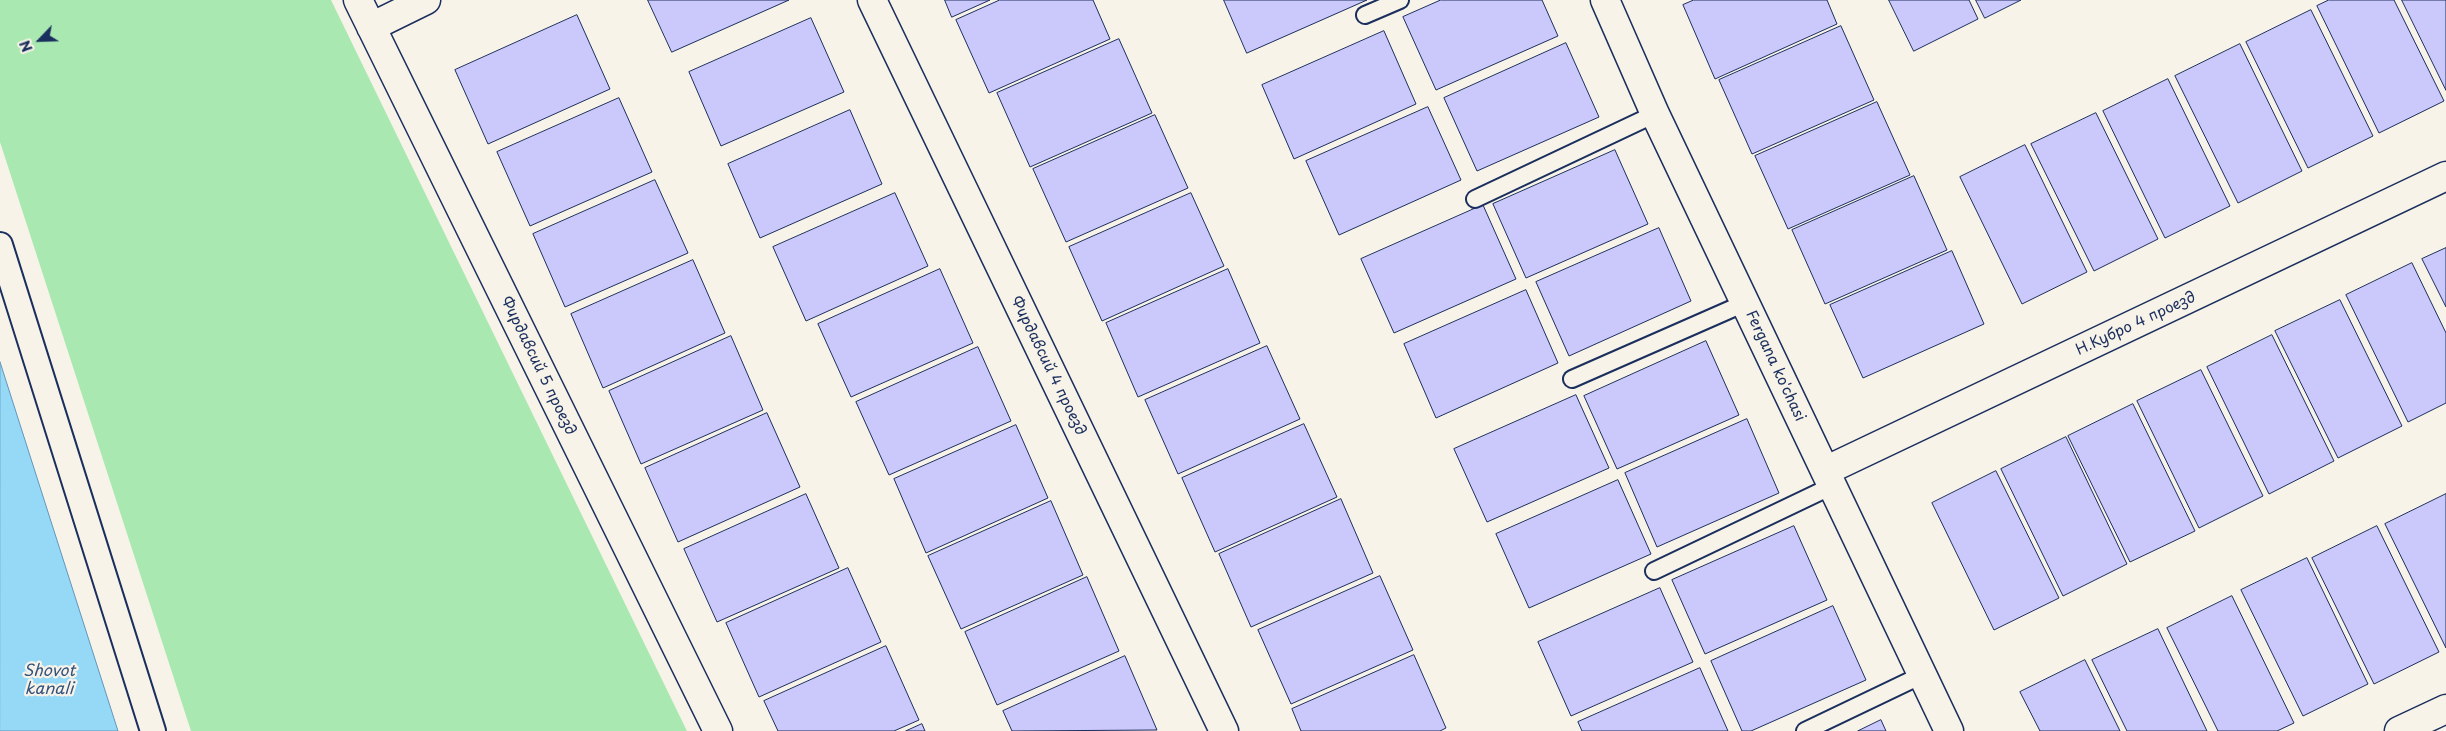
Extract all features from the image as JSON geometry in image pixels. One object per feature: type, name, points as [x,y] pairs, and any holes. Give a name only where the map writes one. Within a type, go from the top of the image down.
[{"type":"street","name":"Фирдавсий 5 проезд","points":[[358,0],[718,731]]},
{"type":"street","points":[[371,27],[426,0]]},
{"type":"street","name":"Фирдавсий 4 проезд","points":[[872,0],[1224,731]]},
{"type":"street","name":"Fergana ko'chasi","points":[[1605,0],[1655,114],[1949,731]]},
{"type":"street","name":"Н.Кубро 4 проезд","points":[[1829,479],[2446,176]]},
{"type":"street","points":[[0,245],[153,731]]},
{"type":"street","points":[[2399,731],[2446,709]]},
{"type":"lane","points":[[1365,15],[1400,0]]},
{"type":"lane","points":[[1475,199],[1655,114]]},
{"type":"lane","points":[[1572,380],[1745,302]]},
{"type":"lane","points":[[1654,571],[1829,479]]},
{"type":"lane","points":[[1805,731],[1922,675]]},
{"type":"green space","points":[[0,0],[331,0],[687,731],[191,731],[0,142]]},
{"type":"water","name":"Shovot kanali","points":[[0,362],[118,731],[0,731]]},
{"type":"building","points":[[648,0],[789,0],[672,52]]},
{"type":"building","points":[[945,0],[990,0],[952,17]]},
{"type":"building","points":[[1000,0],[1093,0],[1110,39],[989,93],[956,20]]},
{"type":"building","points":[[1224,0],[1367,0],[1247,53]]},
{"type":"building","points":[[1441,0],[1542,0],[1558,36],[1436,90],[1403,17]]},
{"type":"building","points":[[1694,0],[1827,0],[1837,24],[1715,79],[1683,5]]},
{"type":"building","points":[[1889,0],[1969,0],[1978,19],[1914,51]]},
{"type":"building","points":[[1976,0],[2021,0],[1985,18]]},
{"type":"building","points":[[2329,0],[2394,0],[2444,101],[2379,133],[2317,6]]},
{"type":"building","points":[[2402,0],[2446,0],[2446,90]]},
{"type":"building","points":[[2311,10],[2373,136],[2308,168],[2246,42]]},
{"type":"building","points":[[577,15],[610,89],[488,144],[455,70]]},
{"type":"building","points":[[811,18],[844,92],[721,146],[689,72]]},
{"type":"building","points":[[1841,26],[1874,100],[1752,154],[1719,80]]},
{"type":"building","points":[[1384,31],[1416,104],[1294,159],[1262,85]]},
{"type":"building","points":[[1119,39],[1152,113],[1030,167],[997,93]]},
{"type":"building","points":[[1566,43],[1599,117],[1477,171],[1444,98]]},
{"type":"building","points":[[2240,44],[2302,171],[2238,203],[2175,76]]},
{"type":"building","points":[[2168,79],[2230,206],[2165,238],[2103,111]]},
{"type":"building","points":[[619,98],[652,172],[530,226],[497,152]]},
{"type":"building","points":[[1877,102],[1910,175],[1788,229],[1755,156]]},
{"type":"building","points":[[1428,107],[1461,180],[1339,235],[1306,161]]},
{"type":"building","points":[[850,110],[882,184],[760,238],[728,164]]},
{"type":"building","points":[[2096,113],[2158,239],[2094,271],[2031,144]]},
{"type":"building","points":[[1155,115],[1188,188],[1066,242],[1033,169]]},
{"type":"building","points":[[2025,145],[2087,272],[2022,304],[1960,177]]},
{"type":"building","points":[[1615,150],[1648,224],[1526,278],[1493,204]]},
{"type":"building","points":[[1914,176],[1947,250],[1825,304],[1792,230]]},
{"type":"building","points":[[655,180],[688,253],[565,307],[533,234]]},
{"type":"building","points":[[895,193],[928,266],[806,321],[773,247]]},
{"type":"building","points":[[1191,193],[1224,266],[1102,321],[1069,247]]},
{"type":"building","points":[[1483,205],[1516,279],[1394,333],[1361,259]]},
{"type":"building","points":[[1659,228],[1691,301],[1569,356],[1536,282]]},
{"type":"building","points":[[2446,248],[2446,307],[2422,259]]},
{"type":"building","points":[[1952,251],[1984,324],[1863,378],[1830,305]]},
{"type":"building","points":[[693,260],[725,333],[603,388],[571,314]]},
{"type":"building","points":[[2412,263],[2446,333],[2446,403],[2408,422],[2346,295]]},
{"type":"building","points":[[940,269],[973,343],[851,397],[818,324]]},
{"type":"building","points":[[1228,269],[1260,343],[1138,397],[1106,323]]},
{"type":"building","points":[[1526,290],[1558,363],[1436,418],[1404,344]]},
{"type":"building","points":[[2340,300],[2402,426],[2338,458],[2275,331]]},
{"type":"building","points":[[2272,335],[2334,461],[2269,494],[2207,367]]},
{"type":"building","points":[[731,336],[763,410],[641,464],[609,391]]},
{"type":"building","points":[[1706,341],[1739,415],[1617,469],[1584,396]]},
{"type":"building","points":[[1267,346],[1300,419],[1178,474],[1145,400]]},
{"type":"building","points":[[978,347],[1011,421],[889,475],[856,402]]},
{"type":"building","points":[[2201,370],[2263,496],[2199,528],[2137,401]]},
{"type":"building","points":[[1576,395],[1609,468],[1487,522],[1454,449]]},
{"type":"building","points":[[2133,404],[2195,531],[2130,562],[2068,436]]},
{"type":"building","points":[[767,413],[800,487],[678,542],[645,468]]},
{"type":"building","points":[[1747,419],[1779,493],[1657,547],[1625,473]]},
{"type":"building","points":[[1304,424],[1337,497],[1215,552],[1182,478]]},
{"type":"building","points":[[1016,425],[1048,498],[926,553],[894,479]]},
{"type":"building","points":[[2066,437],[2127,564],[2063,596],[2001,469]]},
{"type":"building","points":[[1996,471],[2059,598],[1994,630],[1932,503]]},
{"type":"building","points":[[1618,480],[1651,554],[1529,608],[1496,534]]},
{"type":"building","points":[[806,494],[839,568],[717,622],[684,549]]},
{"type":"building","points":[[2446,494],[2446,648],[2385,524]]},
{"type":"building","points":[[1341,499],[1373,573],[1251,627],[1219,554]]},
{"type":"building","points":[[1051,501],[1083,575],[961,629],[928,556]]},
{"type":"building","points":[[1794,526],[1827,600],[1705,654],[1672,580]]},
{"type":"building","points":[[2377,526],[2439,652],[2374,684],[2312,558]]},
{"type":"building","points":[[2307,558],[2368,684],[2303,716],[2241,590]]},
{"type":"building","points":[[848,568],[881,642],[759,697],[726,623]]},
{"type":"building","points":[[1380,576],[1413,650],[1291,704],[1258,630]]},
{"type":"building","points":[[1087,577],[1119,651],[997,705],[965,632]]},
{"type":"building","points":[[1660,588],[1693,662],[1571,716],[1538,642]]},
{"type":"building","points":[[2232,596],[2294,723],[2277,731],[2218,731],[2167,628]]},
{"type":"building","points":[[1833,606],[1866,680],[1751,731],[1742,731],[1711,661]]},
{"type":"building","points":[[2158,629],[2207,731],[2127,731],[2092,660]]},
{"type":"building","points":[[886,646],[919,720],[894,731],[778,731],[764,701]]},
{"type":"building","points":[[1414,655],[1446,728],[1440,731],[1301,731],[1292,709]]},
{"type":"building","points":[[1125,656],[1157,730],[1012,731],[1003,711]]},
{"type":"building","points":[[2085,660],[2120,731],[2040,731],[2020,692]]},
{"type":"building","points":[[1700,668],[1728,731],[1582,731],[1578,722]]},
{"type":"building","points":[[1881,720],[1886,731],[1858,731]]},
{"type":"building","points":[[922,724],[925,731],[906,731]]}]
